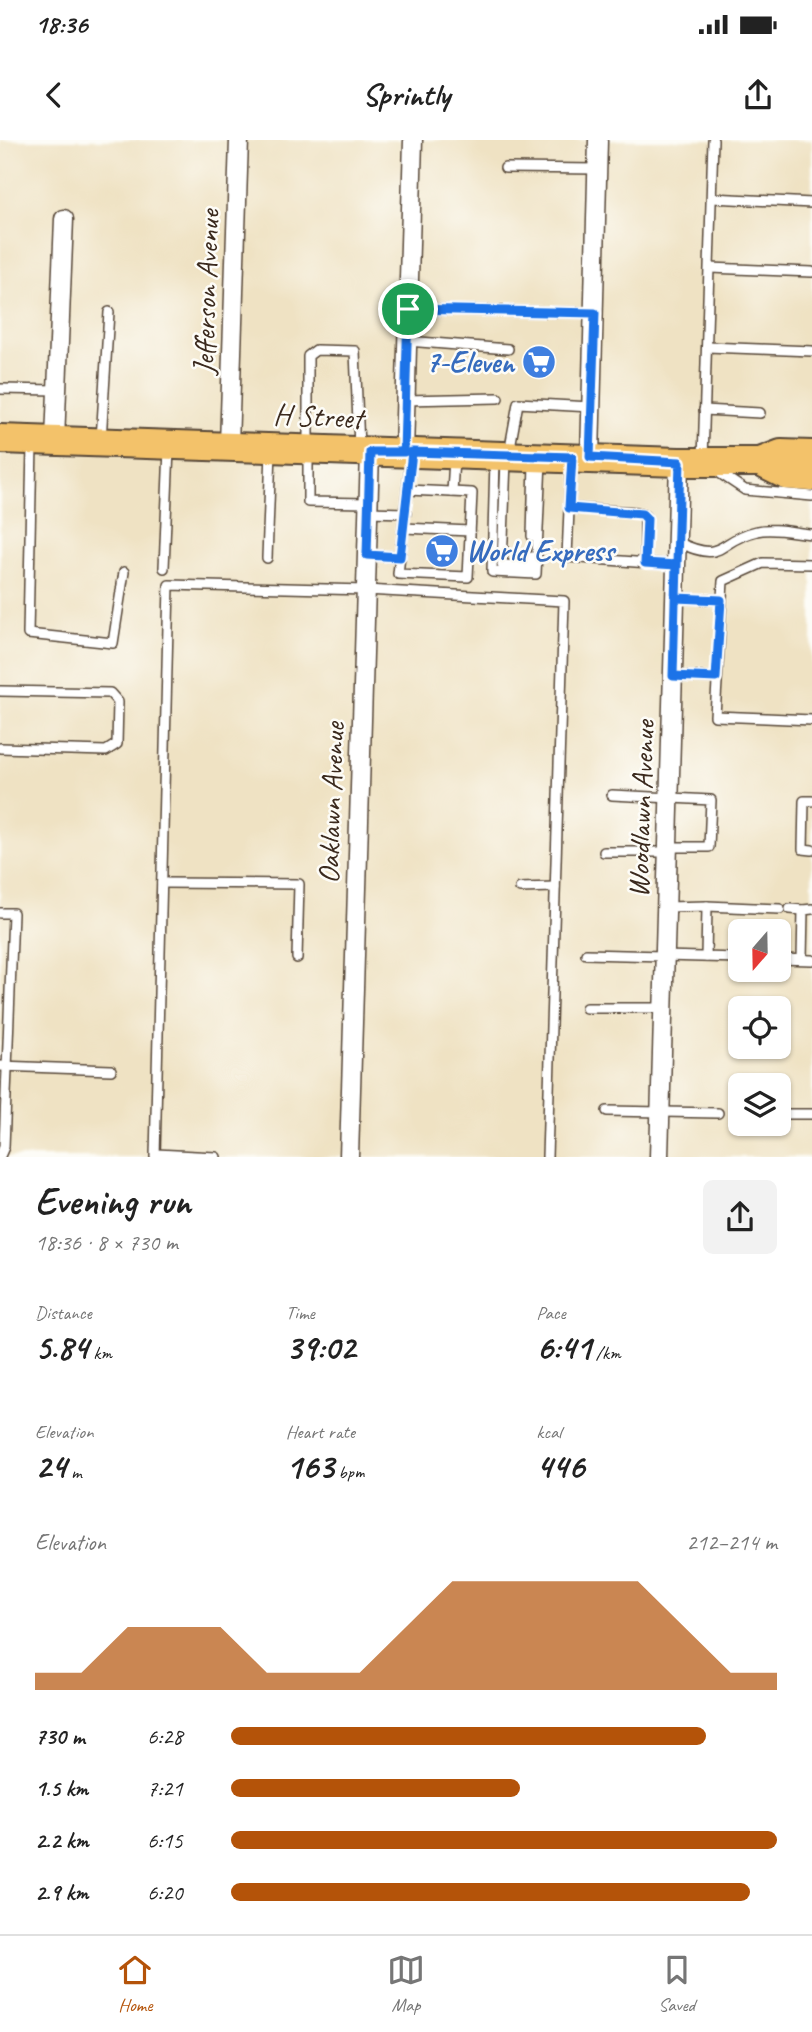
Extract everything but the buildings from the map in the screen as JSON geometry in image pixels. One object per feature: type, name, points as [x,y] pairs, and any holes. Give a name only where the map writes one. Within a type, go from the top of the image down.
[{"type":"main road","name":"H Street","points":[[0,439],[691,461],[760,462],[781,454],[812,456]]},
{"type":"main road","name":"H Street","points":[[760,462],[786,475],[812,477]]},
{"type":"street","name":"Jefferson Avenue","points":[[229,445],[239,140]]},
{"type":"street","points":[[408,452],[405,400],[413,140]]},
{"type":"street","points":[[581,457],[591,407],[598,140]]},
{"type":"street","points":[[44,440],[57,390],[64,219]]},
{"type":"street","name":"Oaklawn Avenue","points":[[349,1157],[367,555],[368,507],[364,451]]},
{"type":"street","name":"Woodlawn Avenue","points":[[659,1157],[677,541],[691,461]]},
{"type":"lane","points":[[713,140],[704,410],[691,461],[745,490],[812,496]]},
{"type":"lane","points":[[505,169],[598,169]]},
{"type":"lane","points":[[712,198],[812,203]]},
{"type":"lane","points":[[710,268],[812,272]]},
{"type":"lane","points":[[408,309],[595,313]]},
{"type":"lane","points":[[101,442],[109,313]]},
{"type":"lane","points":[[407,341],[508,349]]},
{"type":"lane","points":[[707,347],[812,351]]},
{"type":"lane","points":[[364,451],[355,351],[316,350],[308,356],[308,502],[406,513]]},
{"type":"lane","points":[[0,389],[57,390]]},
{"type":"lane","points":[[405,400],[498,398]]},
{"type":"lane","points":[[517,455],[492,572],[536,574],[517,455],[518,403],[591,407]]},
{"type":"lane","points":[[704,410],[760,413]]},
{"type":"lane","points":[[44,440],[28,634],[113,643],[124,572]]},
{"type":"lane","points":[[164,568],[169,443]]},
{"type":"lane","points":[[267,558],[271,447]]},
{"type":"lane","points":[[408,452],[408,490],[398,575],[468,577],[472,493],[408,490]]},
{"type":"lane","points":[[452,492],[454,453]]},
{"type":"lane","points":[[581,457],[569,508],[567,558],[676,565]]},
{"type":"lane","points":[[569,508],[638,512],[645,516],[645,563]]},
{"type":"lane","points":[[404,528],[470,531]]},
{"type":"lane","points":[[677,541],[698,551],[713,553],[758,531],[812,534]]},
{"type":"lane","points":[[367,555],[400,557]]},
{"type":"lane","points":[[812,564],[763,563],[723,581],[715,716],[812,720]]},
{"type":"lane","points":[[216,1157],[155,1155],[169,585],[366,590],[564,601],[547,1157]]},
{"type":"lane","points":[[676,598],[721,600]]},
{"type":"lane","points":[[673,676],[716,678]]},
{"type":"lane","points":[[0,691],[110,693],[118,702],[118,728],[117,744],[106,751],[0,748]]},
{"type":"lane","points":[[604,852],[709,847],[711,800],[612,795]]},
{"type":"lane","points":[[812,801],[804,801],[803,849],[812,850]]},
{"type":"lane","points":[[162,883],[299,884],[297,958]]},
{"type":"lane","points":[[520,888],[555,887]]},
{"type":"lane","points":[[706,906],[706,957]]},
{"type":"lane","points":[[666,907],[780,909]]},
{"type":"lane","points":[[790,909],[808,909],[807,960]]},
{"type":"lane","points":[[0,912],[13,913],[4,1066],[4,1147],[0,1156]]},
{"type":"lane","points":[[586,954],[728,958]]},
{"type":"lane","points":[[586,1008],[663,1008]]},
{"type":"lane","points":[[4,1066],[111,1070]]},
{"type":"lane","points":[[607,1111],[718,1114]]},
{"type":"lane","points":[[791,1114],[812,1114]]},
{"type":"place","name":"7-Eleven","points":[[539,362]]},
{"type":"place","name":"World Express","points":[[442,551]]},
{"type":"route","points":[[408,309],[595,313],[590,457],[680,462],[676,598],[721,600],[716,678],[673,676],[676,565],[645,563],[647,519],[642,514],[569,508],[572,457],[412,452],[400,557],[367,555],[370,452],[404,452],[408,309]]}]
